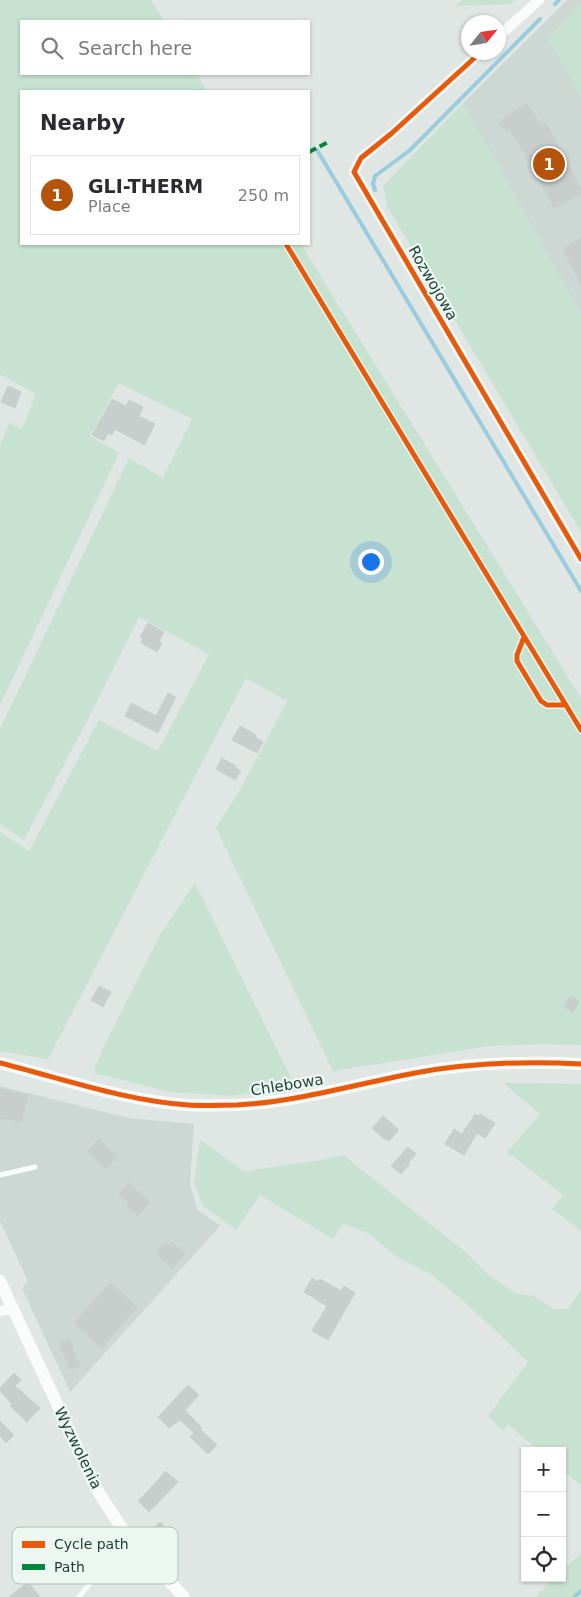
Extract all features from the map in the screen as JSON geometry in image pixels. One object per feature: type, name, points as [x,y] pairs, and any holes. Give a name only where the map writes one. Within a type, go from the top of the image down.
[{"type":"street","points":[[506,30],[539,0]]},
{"type":"street","name":"Rozwojowa","points":[[472,60],[392,133],[361,158],[354,172],[581,559]]},
{"type":"street","name":"Chlebowa","points":[[0,1063],[120,1095],[147,1100],[200,1105],[264,1102],[417,1073],[448,1069],[514,1063],[581,1064]]},
{"type":"street","name":"Wyzwolenia","points":[[0,1281],[6,1310],[97,1490],[121,1527]]},
{"type":"street","name":"Wyzwolenia","points":[[172,1584],[184,1597]]},
{"type":"lane","points":[[0,1175],[35,1167]]},
{"type":"lane","points":[[79,1597],[89,1584]]},
{"type":"shaded area","points":[[567,0],[581,0],[581,4],[548,38],[581,98],[581,315],[463,103]]},
{"type":"shaded area","points":[[0,1086],[129,1118],[194,1124],[190,1183],[197,1209],[220,1226],[70,1392],[22,1288],[28,1281],[0,1221]]},
{"type":"green space","points":[[0,0],[151,0],[163,20],[20,20],[20,75],[198,75],[206,90],[20,90],[20,245],[302,245],[581,698],[581,1045],[489,1046],[333,1071],[216,828],[242,786],[287,701],[246,678],[48,1059],[0,1051],[0,832],[29,851],[99,720],[158,751],[209,654],[139,617],[24,840],[0,824],[0,729],[129,458],[163,478],[192,419],[119,383],[90,436],[119,453],[0,705],[0,445],[9,423],[22,429],[36,394],[0,374]]},
{"type":"green space","points":[[462,0],[515,0],[511,4],[456,6]]},
{"type":"green space","points":[[581,4],[581,98],[548,38]]},
{"type":"green space","points":[[463,103],[581,315],[581,532],[388,208],[383,186]]},
{"type":"green space","points":[[195,883],[295,1086],[231,1096],[171,1092],[94,1073],[96,1067],[87,1064],[96,1066],[103,1048],[160,935]]},
{"type":"green space","points":[[503,1083],[581,1084],[581,1231],[552,1209],[563,1195],[507,1152],[540,1114]]},
{"type":"green space","points":[[200,1140],[245,1172],[343,1155],[463,1250],[490,1276],[517,1294],[533,1296],[554,1309],[568,1309],[581,1290],[581,1485],[566,1473],[566,1447],[535,1447],[508,1425],[503,1431],[488,1416],[528,1362],[466,1303],[429,1273],[398,1258],[368,1233],[343,1224],[333,1239],[260,1195],[236,1230],[203,1206],[194,1183]]},
{"type":"green space","points":[[581,1554],[581,1597],[536,1597],[550,1582],[566,1582],[566,1567]]},
{"type":"building","points":[[527,104],[540,124],[545,122],[581,189],[581,194],[554,208],[509,127],[506,131],[498,123],[507,115]]},
{"type":"building","points":[[581,238],[581,284],[562,249]]},
{"type":"building","points":[[8,386],[21,392],[15,408],[1,402]]},
{"type":"building","points":[[112,399],[126,406],[129,400],[143,407],[139,416],[155,424],[144,445],[115,429],[112,435],[108,433],[104,441],[92,435]]},
{"type":"building","points":[[148,623],[164,632],[159,641],[162,643],[157,652],[141,643],[143,639],[140,637]]},
{"type":"building","points":[[168,693],[176,697],[158,733],[125,716],[131,703],[156,716]]},
{"type":"building","points":[[240,726],[256,735],[255,737],[263,742],[257,753],[232,740]]},
{"type":"building","points":[[222,758],[241,771],[235,780],[216,769]]},
{"type":"building","points":[[99,986],[111,992],[103,1007],[91,1000]]},
{"type":"building","points":[[570,996],[579,1001],[573,1012],[564,1006]]},
{"type":"building","points":[[0,1089],[28,1095],[21,1122],[0,1118]]},
{"type":"building","points":[[475,1114],[478,1116],[480,1114],[495,1123],[485,1138],[477,1133],[464,1155],[445,1144],[454,1129],[462,1134]]},
{"type":"building","points":[[383,1116],[399,1130],[389,1141],[385,1140],[372,1128]]},
{"type":"building","points":[[99,1139],[117,1157],[106,1169],[88,1151]]},
{"type":"building","points":[[408,1147],[416,1154],[401,1174],[391,1166]]},
{"type":"building","points":[[129,1183],[150,1202],[138,1216],[127,1206],[129,1204],[119,1194]]},
{"type":"building","points":[[172,1242],[185,1254],[172,1268],[156,1253],[165,1243],[168,1245]]},
{"type":"building","points":[[312,1278],[318,1282],[320,1279],[341,1291],[344,1286],[355,1293],[328,1340],[312,1331],[327,1306],[304,1292]]},
{"type":"building","points":[[110,1283],[137,1307],[101,1348],[74,1323]]},
{"type":"building","points":[[69,1339],[80,1366],[70,1370],[59,1343]]},
{"type":"building","points":[[14,1373],[21,1380],[15,1386],[40,1408],[27,1422],[10,1406],[12,1404],[0,1391],[0,1388]]},
{"type":"building","points":[[188,1385],[199,1395],[185,1410],[202,1428],[200,1429],[217,1445],[208,1454],[190,1437],[194,1433],[180,1420],[169,1428],[158,1417]]},
{"type":"building","points":[[0,1421],[14,1435],[6,1443],[0,1436]]},
{"type":"building","points":[[165,1471],[178,1482],[149,1512],[138,1501]]},
{"type":"building","points":[[160,1522],[165,1527],[155,1527]]},
{"type":"building","points":[[25,1584],[30,1584],[40,1597],[9,1597]]},
{"type":"waterway","points":[[555,4],[559,0]]},
{"type":"waterway","points":[[375,190],[373,184],[375,176],[409,151],[540,19]]},
{"type":"waterway","points":[[317,150],[581,591]]},
{"type":"waterway","points":[[574,1597],[581,1591]]},
{"type":"marked path","points":[[310,151],[330,141]]},
{"type":"cycle path","points":[[472,60],[392,133],[361,158],[354,172],[581,559]]},
{"type":"cycle path","points":[[287,245],[581,730]]},
{"type":"cycle path","points":[[524,637],[517,655],[517,661],[541,701],[547,705],[566,705]]},
{"type":"cycle path","points":[[0,1063],[117,1094],[165,1103],[188,1105],[237,1105],[282,1100],[415,1073],[456,1067],[519,1063],[581,1064]]},
{"type":"place","name":"GLI-THERM","points":[[549,164]]}]
